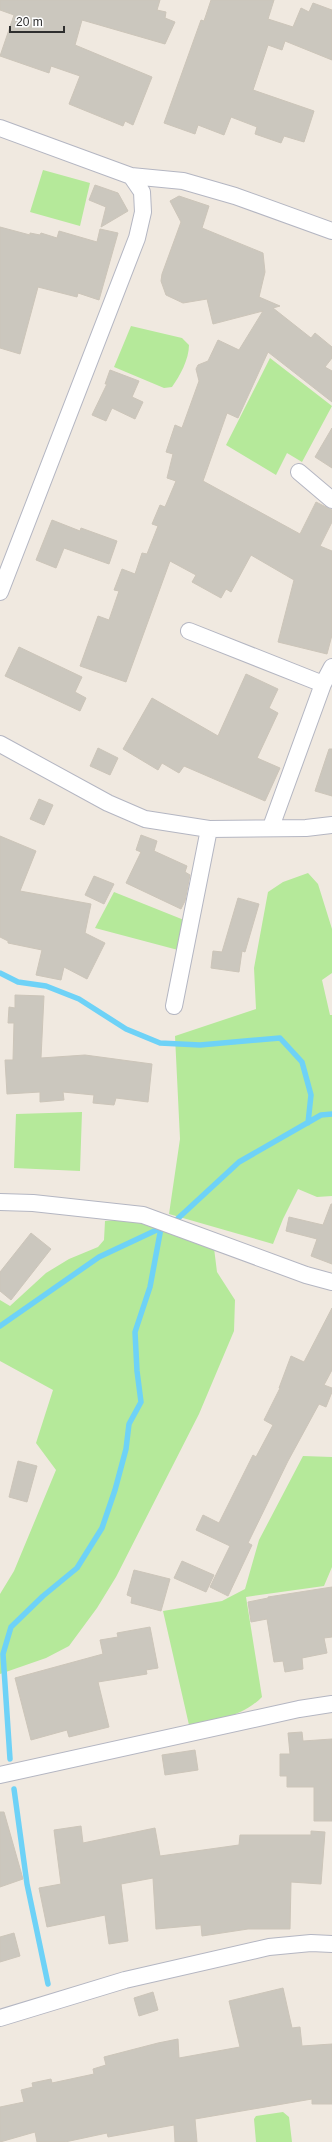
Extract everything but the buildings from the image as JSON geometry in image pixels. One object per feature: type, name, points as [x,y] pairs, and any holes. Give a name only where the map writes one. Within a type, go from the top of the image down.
[{"type":"street","points":[[0,128],[130,176],[183,181],[236,196],[332,231]]},
{"type":"street","points":[[0,592],[137,238],[143,212],[142,192],[130,176]]},
{"type":"street","points":[[299,472],[332,500]]},
{"type":"street","points":[[189,631],[323,684]]},
{"type":"street","points":[[271,827],[323,684],[332,667]]},
{"type":"street","points":[[0,744],[108,803],[145,819],[209,828],[332,825]]},
{"type":"street","points":[[174,1006],[209,828]]},
{"type":"street","points":[[0,1202],[33,1203],[143,1215],[306,1275],[332,1282]]},
{"type":"street","points":[[0,1775],[299,1709],[332,1704]]},
{"type":"street","points":[[0,2018],[125,1980],[269,1947],[311,1943],[332,1944]]},
{"type":"green space","points":[[43,170],[90,183],[80,226],[30,212]]},
{"type":"green space","points":[[131,326],[182,338],[189,345],[184,367],[172,387],[164,388],[114,367]]},
{"type":"green space","points":[[270,358],[332,406],[302,462],[287,453],[276,475],[226,445]]},
{"type":"green space","points":[[308,873],[318,884],[332,929],[332,973],[322,980],[330,1015],[332,1015],[332,1196],[317,1197],[298,1189],[283,1219],[273,1244],[169,1214],[180,1139],[175,1036],[256,1009],[254,968],[268,892],[283,882]]},
{"type":"green space","points":[[114,892],[189,922],[178,950],[95,928]]},
{"type":"green space","points":[[82,1112],[80,1171],[14,1168],[16,1114]]},
{"type":"green space","points":[[135,1218],[214,1248],[217,1272],[235,1300],[234,1331],[199,1414],[116,1577],[97,1608],[69,1646],[46,1658],[0,1674],[0,1594],[14,1571],[56,1470],[36,1443],[53,1390],[0,1361],[0,1300],[10,1306],[46,1273],[69,1259],[98,1247],[104,1240],[105,1221]]},
{"type":"green space","points":[[303,1456],[332,1457],[332,1567],[324,1586],[246,1597],[262,1697],[254,1704],[237,1714],[218,1720],[189,1725],[163,1611],[222,1601],[245,1589],[259,1540]]},
{"type":"green space","points":[[283,2112],[289,2117],[292,2142],[256,2142],[254,2119],[256,2116]]},
{"type":"waterway","points":[[0,973],[18,982],[46,986],[79,999],[126,1029],[160,1043],[200,1045],[280,1038],[302,1062],[311,1095],[308,1123]]},
{"type":"waterway","points":[[173,1223],[239,1162],[321,1115],[332,1114]]},
{"type":"waterway","points":[[0,1326],[99,1257],[163,1227]]},
{"type":"waterway","points":[[10,1759],[3,1654],[11,1627],[43,1596],[77,1568],[102,1528],[115,1490],[126,1449],[129,1424],[141,1402],[137,1371],[135,1332],[150,1287],[161,1228]]},
{"type":"waterway","points":[[14,1789],[27,1884],[48,1984]]}]
